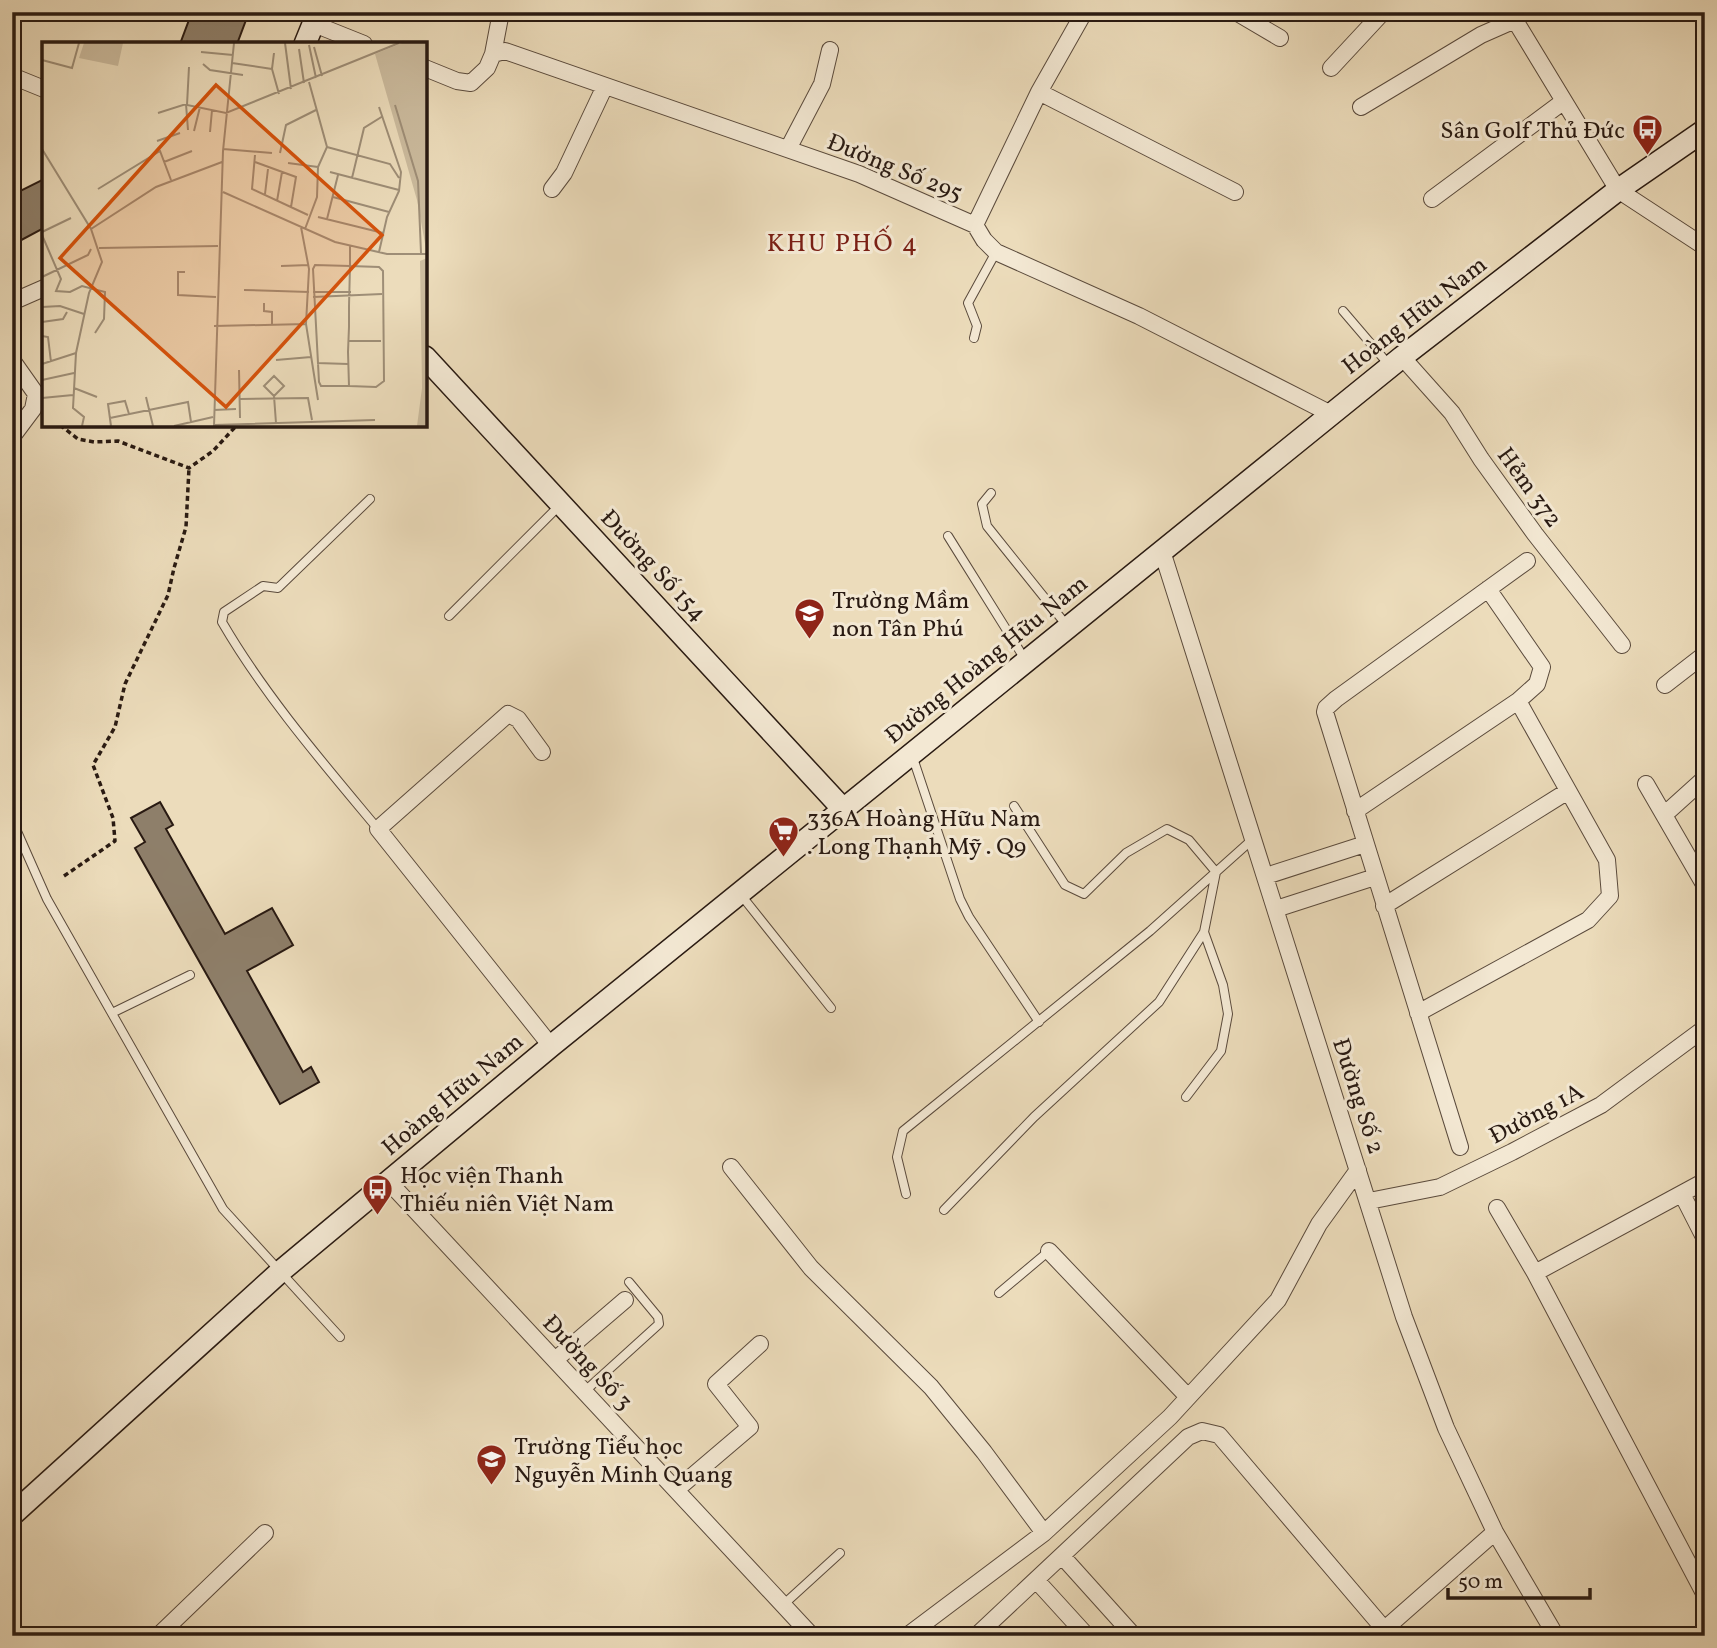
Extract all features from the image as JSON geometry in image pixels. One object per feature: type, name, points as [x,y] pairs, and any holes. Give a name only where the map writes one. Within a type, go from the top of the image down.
[{"type":"main road","points":[[306,42],[316,18]]},
{"type":"main road","name":"Hoàng Hữu Nam","points":[[1162,551],[1396,362],[1618,190],[1705,130]]},
{"type":"main road","name":"Đường Số 154","points":[[427,359],[843,809]]},
{"type":"main road","name":"Đường Hoàng Hữu Nam","points":[[843,809],[1162,551]]},
{"type":"main road","name":"Hoàng Hữu Nam","points":[[12,1516],[281,1270],[843,809]]},
{"type":"street","points":[[427,69],[457,81],[471,83],[487,68],[493,54],[501,12]]},
{"type":"street","points":[[1236,12],[1280,38]]},
{"type":"street","points":[[1331,68],[1383,12]]},
{"type":"street","points":[[975,225],[1078,14]]},
{"type":"street","points":[[1361,107],[1513,16],[1618,190],[1705,247]]},
{"type":"street","points":[[316,18],[360,42]]},
{"type":"street","points":[[788,149],[822,84],[830,50]]},
{"type":"street","name":"Đường Số 295","points":[[493,54],[505,51],[859,174],[975,225],[984,240],[996,252],[1139,316],[1331,414]]},
{"type":"street","points":[[12,76],[42,88]]},
{"type":"street","points":[[552,189],[564,173],[605,86]]},
{"type":"street","points":[[1039,92],[1235,192]]},
{"type":"street","points":[[1432,199],[1564,101]]},
{"type":"street","points":[[12,302],[42,289]]},
{"type":"street","points":[[12,360],[36,394],[33,409],[12,437]]},
{"type":"street","name":"Hẻm 372","points":[[1396,362],[1452,413],[1481,459],[1535,534],[1622,645]]},
{"type":"street","name":"Đường Số 2","points":[[1162,551],[1404,1317],[1441,1416],[1495,1532],[1556,1636]]},
{"type":"street","points":[[1460,1147],[1325,712],[1326,708],[1527,561]]},
{"type":"street","points":[[1355,811],[1518,701],[1537,684],[1542,667],[1488,589]]},
{"type":"street","points":[[1665,685],[1705,654]]},
{"type":"street","points":[[1418,1013],[1588,920],[1610,896],[1607,860],[1518,701]]},
{"type":"street","points":[[542,752],[518,719],[508,714],[378,829],[551,1046]]},
{"type":"street","points":[[1664,815],[1705,778]]},
{"type":"street","points":[[1646,784],[1705,886]]},
{"type":"street","points":[[1384,906],[1568,791]]},
{"type":"street","points":[[1266,876],[1365,844]]},
{"type":"street","points":[[1276,909],[1375,877]]},
{"type":"street","name":"Đường 1A","points":[[1369,1201],[1440,1186],[1513,1152],[1601,1105],[1705,1028]]},
{"type":"street","points":[[731,1167],[811,1268],[931,1387],[984,1452],[1044,1533]]},
{"type":"street","points":[[907,1636],[1044,1533],[1170,1417],[1278,1300],[1319,1224],[1358,1170]]},
{"type":"street","name":"Đường Số 3","points":[[388,1181],[812,1636]]},
{"type":"street","points":[[1535,1273],[1705,1181]]},
{"type":"street","points":[[1682,1194],[1705,1239]]},
{"type":"street","points":[[1497,1208],[1535,1273],[1705,1595]]},
{"type":"street","points":[[1049,1251],[1188,1397]]},
{"type":"street","points":[[555,1360],[625,1300]]},
{"type":"street","points":[[676,1490],[750,1427],[716,1384],[760,1344]]},
{"type":"street","points":[[975,1636],[1188,1437],[1202,1431],[1219,1435],[1384,1634],[1495,1532]]},
{"type":"street","points":[[158,1636],[265,1534]]},
{"type":"street","points":[[1062,1556],[1134,1636]]},
{"type":"street","points":[[1036,1580],[1087,1636]]},
{"type":"lane","points":[[975,338],[977,326],[968,303],[996,252]]},
{"type":"lane","points":[[1343,311],[1396,362]]},
{"type":"lane","points":[[991,493],[982,504],[988,526],[1068,627]]},
{"type":"lane","points":[[370,499],[278,588],[263,586],[224,612],[222,622],[245,661],[332,775],[378,829]]},
{"type":"lane","points":[[449,616],[561,504]]},
{"type":"lane","points":[[948,536],[1026,661]]},
{"type":"lane","points":[[911,754],[960,899],[969,917],[1040,1021]]},
{"type":"lane","points":[[1014,806],[1065,886],[1084,894],[1126,853],[1167,829],[1189,840],[1216,872]]},
{"type":"lane","points":[[12,820],[47,899],[223,1209],[340,1337]]},
{"type":"lane","points":[[906,1194],[897,1157],[903,1131],[1150,932],[1254,838]]},
{"type":"lane","points":[[944,1210],[1034,1117],[1159,1002],[1204,932],[1216,872]]},
{"type":"lane","points":[[740,893],[831,1008]]},
{"type":"lane","points":[[1186,1097],[1222,1052],[1228,1014],[1223,985],[1204,932]]},
{"type":"lane","points":[[113,1013],[190,975]]},
{"type":"lane","points":[[999,1293],[1049,1251]]},
{"type":"lane","points":[[584,1392],[659,1322],[658,1317],[629,1282]]},
{"type":"lane","points":[[783,1605],[840,1553]]},
{"type":"path","points":[[63,427],[78,439],[94,442],[118,440],[189,468]]},
{"type":"path","points":[[189,468],[213,451],[235,427]]},
{"type":"path","points":[[64,876],[115,841],[113,818],[93,765],[115,727],[125,684],[168,595],[186,527],[189,468]]},
{"type":"building","points":[[192,12],[249,12],[238,42],[181,42]]},
{"type":"building","points":[[42,180],[42,229],[12,245],[12,195]]},
{"type":"building","points":[[160,802],[173,825],[166,829],[225,934],[272,908],[293,945],[247,971],[303,1072],[311,1067],[319,1082],[280,1104],[135,848],[145,842],[131,818]]},
{"type":"place","name":"Sân Golf Thủ Đức","points":[[1648,157]]},
{"type":"place","name":"Trường Mầm non Tân Phú","points":[[809,641]]},
{"type":"place","name":"336A Hoàng Hữu Nam . Long Thạnh Mỹ . Q9","points":[[784,859]]},
{"type":"place","name":"Học viện Thanh Thiếu niên Việt Nam","points":[[377,1216]]},
{"type":"place","name":"Trường Tiểu học Nguyễn Minh Quang","points":[[491,1487]]},
{"type":"district","name":"KHU PHỐ 4","points":[[843,242]]}]
